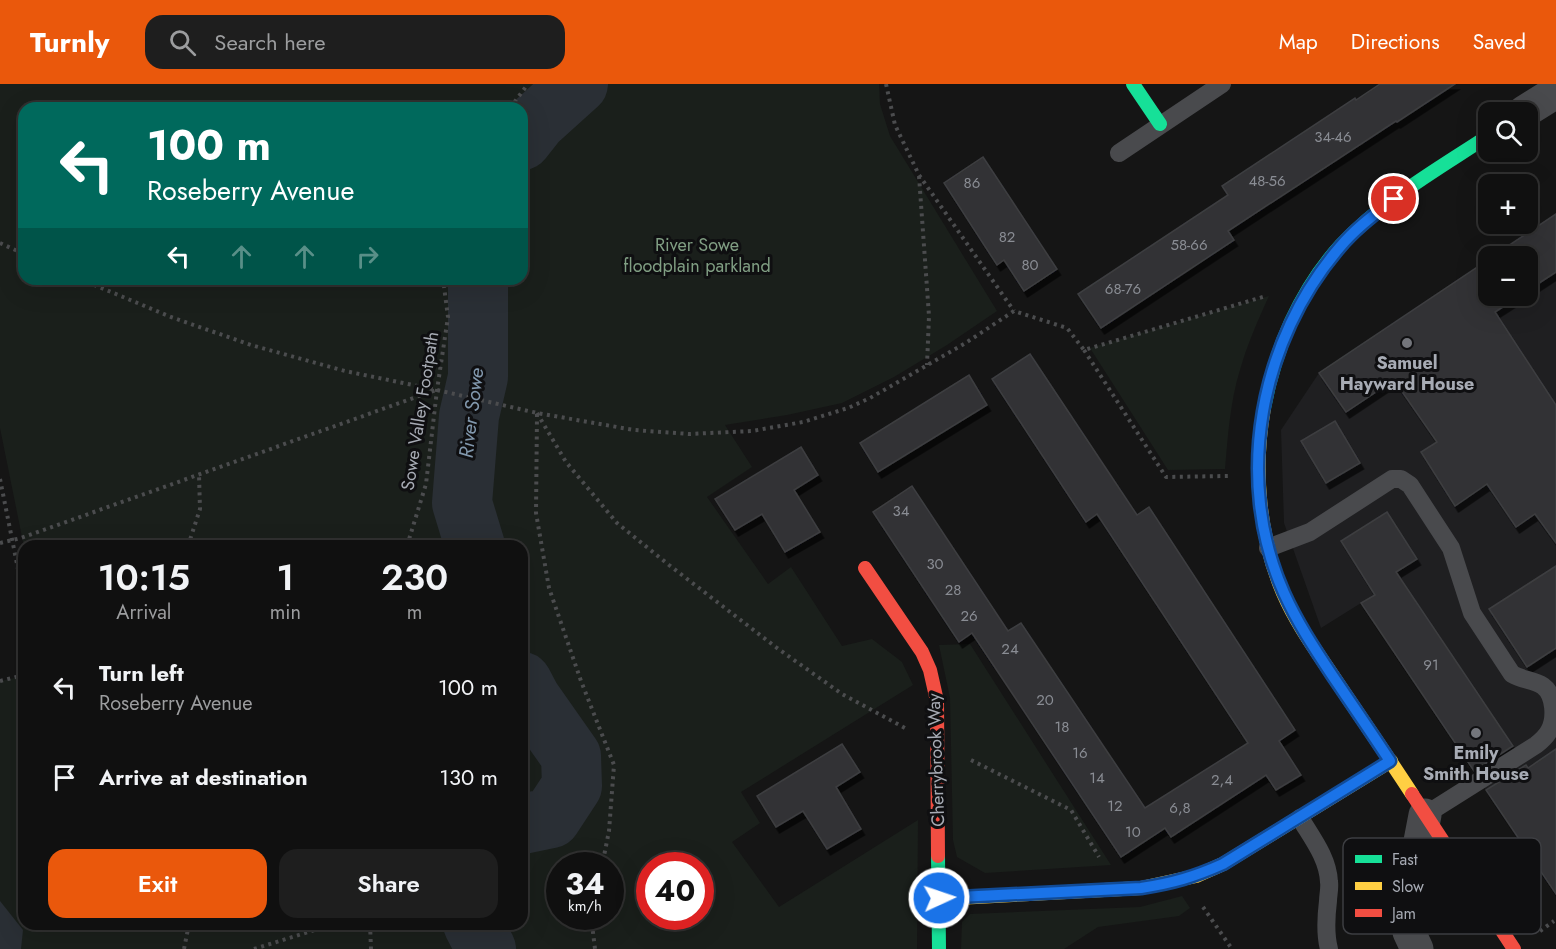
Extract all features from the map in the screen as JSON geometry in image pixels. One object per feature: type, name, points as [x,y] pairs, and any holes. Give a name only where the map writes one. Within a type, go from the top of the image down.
[{"type":"street","points":[[1133,84],[1160,124]]},
{"type":"street","points":[[1538,103],[1556,92]]},
{"type":"street","points":[[1440,838],[1302,630],[1283,591],[1268,548],[1261,511],[1258,474],[1260,437],[1262,415],[1272,371],[1284,338],[1317,276],[1340,246],[1365,222],[1394,199],[1478,143]]},
{"type":"street","name":"Cherrybrook Way","points":[[865,568],[922,652],[930,670],[937,701],[939,949]]},
{"type":"street","points":[[939,898],[1141,888],[1184,880],[1223,864],[1390,761]]},
{"type":"street","points":[[1421,838],[1425,815]]},
{"type":"street","points":[[1410,934],[1417,949]]},
{"type":"street","points":[[1504,934],[1514,949]]},
{"type":"lane","points":[[1119,153],[1222,84]]},
{"type":"lane","points":[[1268,548],[1310,532],[1392,479],[1401,479],[1410,485],[1452,548],[1472,613],[1512,674],[1545,687],[1549,693],[1553,719],[1548,733],[1542,740],[1425,815]]},
{"type":"lane","points":[[1300,818],[1326,864],[1329,883],[1326,940],[1329,949]]},
{"type":"path","points":[[514,102],[528,84]]},
{"type":"path","points":[[886,84],[895,124],[919,175],[1014,311],[1067,328],[1084,350],[1166,477],[1258,474]]},
{"type":"path","points":[[919,175],[929,316],[927,365]]},
{"type":"path","points":[[0,243],[18,251]]},
{"type":"path","points":[[94,285],[171,317],[251,345],[345,371],[537,413],[634,430],[688,434],[752,431],[803,422],[848,408],[870,398],[964,344],[1014,311]]},
{"type":"path","name":"Sowe Valley Footpath","points":[[409,540],[426,484],[448,317],[444,285]]},
{"type":"path","points":[[1084,350],[1284,291],[1303,300]]},
{"type":"path","points":[[0,543],[437,390]]},
{"type":"path","points":[[537,413],[566,462],[616,523],[777,648],[842,694],[938,746],[1071,810],[1100,858],[1124,888]]},
{"type":"path","points":[[537,413],[536,513],[549,588],[581,681],[614,765],[609,831],[605,852]]},
{"type":"path","points":[[190,540],[200,509],[199,475]]},
{"type":"path","points":[[0,479],[18,567]]},
{"type":"path","points":[[0,681],[18,676]]},
{"type":"path","points":[[1184,880],[1232,949]]},
{"type":"path","points":[[184,949],[188,930]]},
{"type":"path","points":[[254,949],[315,930]]},
{"type":"path","points":[[370,930],[371,949]]},
{"type":"path","points":[[593,930],[595,949]]},
{"type":"shaded area","points":[[1556,214],[1556,894],[1541,872],[1541,838],[1518,838],[1361,603],[1321,628],[1284,523],[1281,430],[1319,373],[1478,267],[1478,306],[1538,306],[1538,246],[1508,246],[1526,234],[1538,234],[1538,226]]},
{"type":"shaded area","points":[[0,901],[18,924],[18,930],[23,930],[21,949],[0,949]]},
{"type":"green space","name":"River Sowe floodplain parkland","points":[[0,84],[879,84],[880,104],[890,136],[997,311],[894,377],[842,403],[725,425],[752,467],[707,497],[768,584],[791,567],[842,646],[872,639],[902,662],[913,685],[741,792],[760,823],[732,842],[779,907],[918,820],[917,949],[0,949],[0,681],[18,677],[18,930],[528,930],[528,540],[23,540],[0,428]]},
{"type":"green space","points":[[1269,296],[1249,342],[1237,382],[1230,419],[1225,469],[1168,470],[1090,348]]},
{"type":"green space","points":[[970,644],[1111,865],[985,873],[957,857],[953,840],[950,698],[939,645]]},
{"type":"green space","points":[[1182,896],[1190,908],[1179,916],[1098,927],[1064,949],[961,949],[962,922],[970,914],[1140,907]]},
{"type":"building","points":[[1380,84],[1455,84],[1228,231],[1234,240],[1101,328],[1078,294],[1228,195],[1222,186]]},
{"type":"building","points":[[983,157],[1057,269],[1024,291],[1004,260],[997,265],[944,183]]},
{"type":"building","points":[[1556,214],[1556,272],[1538,284],[1538,246],[1508,246],[1526,234],[1538,234],[1538,226]]},
{"type":"building","points":[[1478,267],[1478,306],[1504,306],[1495,312],[1556,405],[1556,543],[1535,514],[1516,527],[1487,484],[1455,506],[1421,452],[1437,442],[1394,380],[1346,412],[1319,373]]},
{"type":"building","points":[[1030,354],[1137,515],[1149,507],[1295,730],[1279,741],[1301,775],[1276,790],[1266,775],[1171,837],[1165,828],[1121,857],[972,633],[959,642],[873,512],[912,486],[1008,631],[1021,623],[1145,808],[1248,743],[1097,514],[1086,522],[992,379]]},
{"type":"building","points":[[969,375],[987,405],[878,472],[860,443]]},
{"type":"building","points":[[1335,421],[1360,463],[1326,483],[1301,441]]},
{"type":"building","points":[[801,447],[818,475],[794,490],[820,532],[785,552],[762,514],[735,530],[715,499]]},
{"type":"building","name":"Emily Smith House","points":[[1387,512],[1417,559],[1396,572],[1513,746],[1474,771],[1361,603],[1375,595],[1341,541]]},
{"type":"building","points":[[1556,566],[1556,648],[1527,667],[1489,609]]},
{"type":"building","points":[[842,744],[860,772],[836,787],[861,829],[827,849],[803,811],[776,827],[757,796]]},
{"type":"building","points":[[1556,749],[1556,894],[1541,872],[1541,838],[1518,838],[1486,790],[1526,765],[1528,768]]},
{"type":"waterway","name":"River Sowe","points":[[528,132],[537,121],[578,84]]},
{"type":"waterway","name":"River Sowe","points":[[473,540],[462,503],[469,416],[478,377],[478,285]]},
{"type":"waterway","name":"River Sowe","points":[[528,693],[571,756],[572,786],[551,818],[528,823]]},
{"type":"waterway","name":"River Sowe","points":[[476,930],[486,949]]},
{"type":"traffic: fast","points":[[1133,84],[1160,124]]},
{"type":"traffic: fast","points":[[1264,408],[1282,342],[1313,281],[1326,263],[1357,229],[1393,199],[1478,143]]},
{"type":"traffic: fast","points":[[938,856],[939,949]]},
{"type":"traffic: slow","points":[[1264,408],[1259,455],[1260,502],[1268,549],[1283,593],[1306,636],[1412,794]]},
{"type":"traffic: slow","points":[[939,899],[1141,888],[1196,876],[1223,864],[1391,761]]},
{"type":"traffic: jam","points":[[865,568],[922,652],[930,670],[937,701],[938,856]]},
{"type":"traffic: jam","points":[[1412,794],[1441,838]]},
{"type":"traffic: jam","points":[[1504,934],[1514,949]]},
{"type":"place","name":"Samuel Hayward House","points":[[1407,343]]},
{"type":"place","name":"Emily Smith House","points":[[1476,733]]},
{"type":"route","points":[[939,898],[1141,888],[1169,884],[1196,876],[1223,864],[1390,761],[1302,630],[1283,591],[1268,548],[1261,511],[1258,474],[1264,404],[1272,371],[1299,307],[1317,276],[1340,246],[1394,199]]}]
